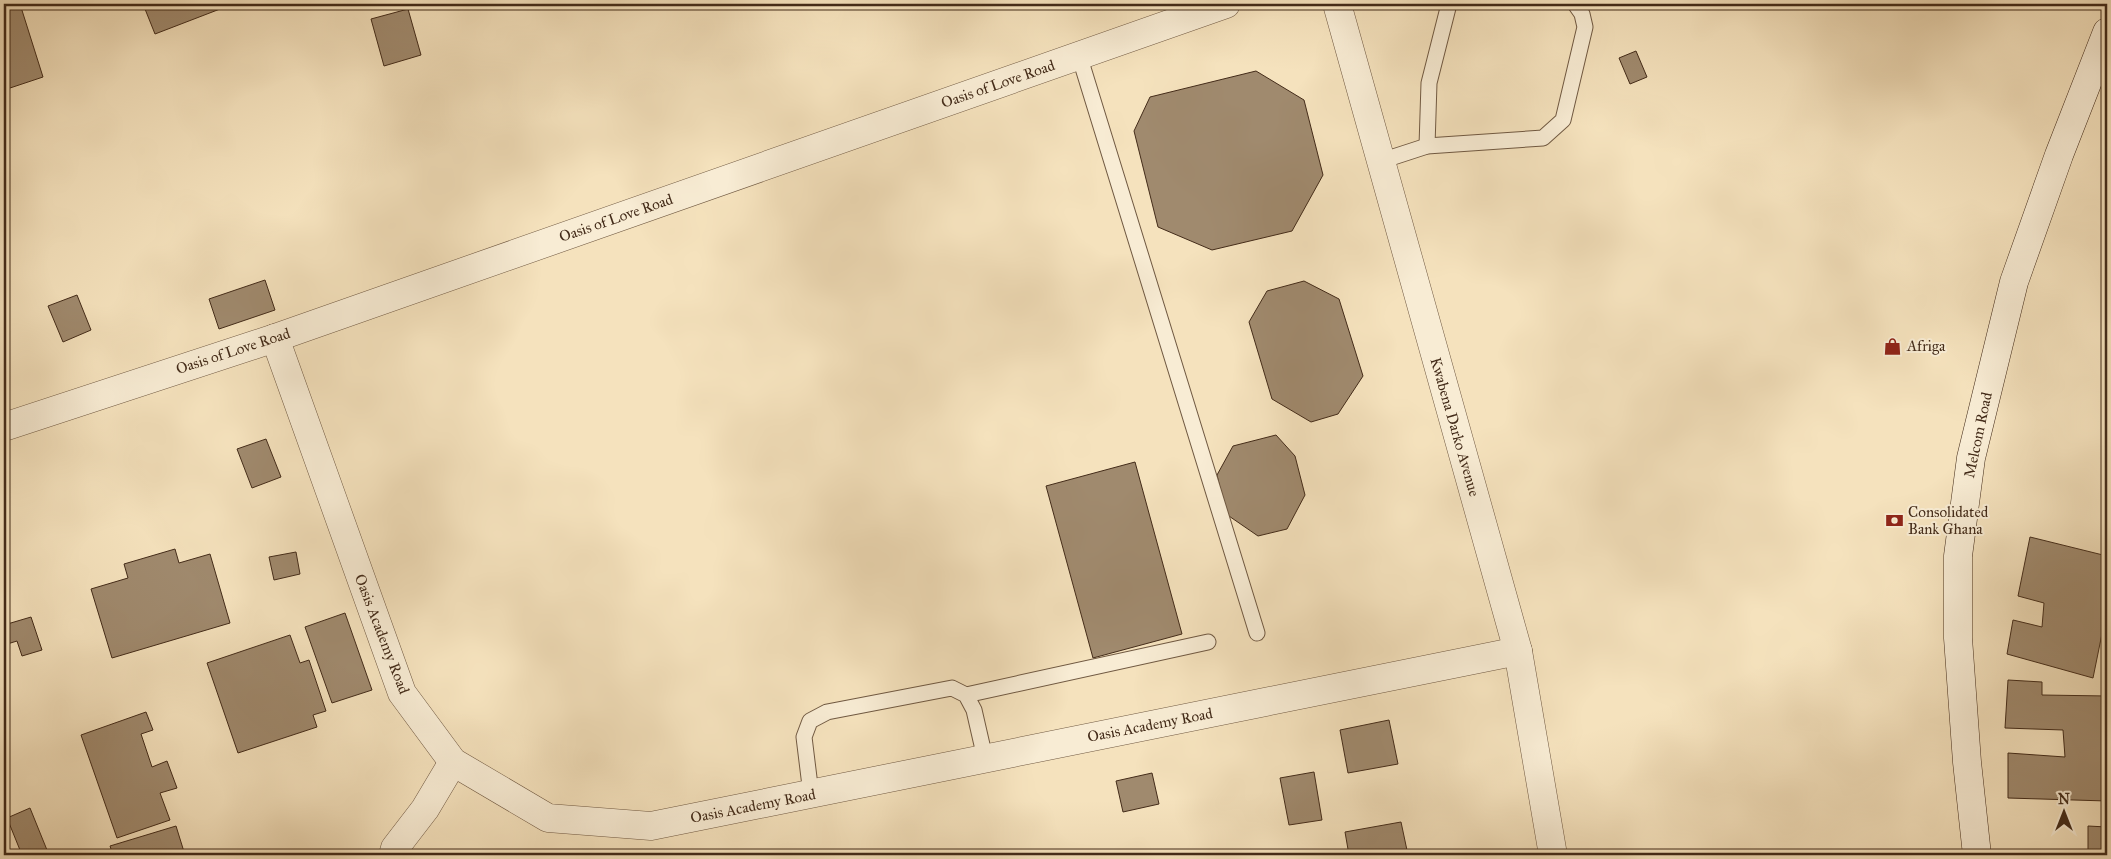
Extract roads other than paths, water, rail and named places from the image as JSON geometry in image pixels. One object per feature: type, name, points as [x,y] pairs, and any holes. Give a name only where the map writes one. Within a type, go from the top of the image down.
[{"type":"street","name":"Oasis of Love Road","points":[[4,427],[276,338],[1226,4]]},
{"type":"street","name":"Kwabena Darko Avenue","points":[[1337,4],[1518,651],[1553,855]]},
{"type":"street","name":"Melcom Road","points":[[1977,855],[1966,762],[1958,638],[1958,556],[1971,458],[2014,282],[2059,155],[2107,32]]},
{"type":"street","name":"Oasis Academy Road","points":[[276,338],[402,693],[454,762],[548,818],[652,826],[1518,651]]},
{"type":"street","points":[[393,855],[395,848],[425,809],[454,762]]},
{"type":"lane","points":[[1427,146],[1428,83],[1449,4]]},
{"type":"lane","points":[[1381,161],[1427,146],[1543,138],[1563,120],[1585,26],[1582,14],[1575,4]]},
{"type":"lane","points":[[1079,55],[1257,633]]},
{"type":"lane","points":[[966,695],[1208,642]]},
{"type":"lane","points":[[811,794],[804,737],[810,721],[827,712],[952,688],[966,695],[974,710],[985,758]]},
{"type":"place","name":"Afriga","points":[[1893,346]]},
{"type":"place","name":"Consolidated Bank Ghana","points":[[1894,521]]}]
